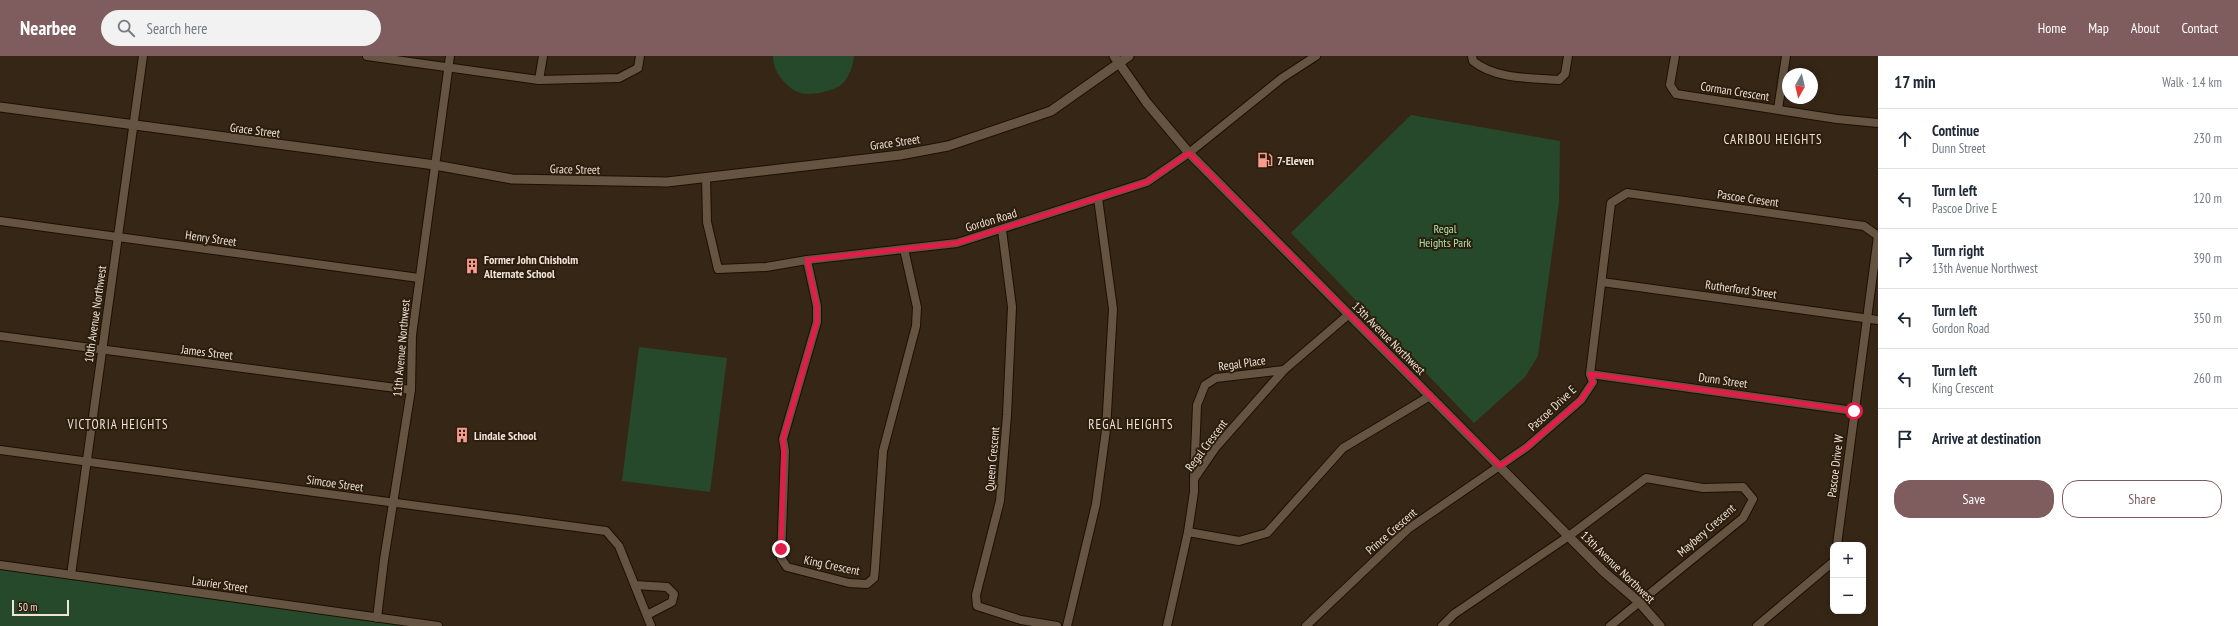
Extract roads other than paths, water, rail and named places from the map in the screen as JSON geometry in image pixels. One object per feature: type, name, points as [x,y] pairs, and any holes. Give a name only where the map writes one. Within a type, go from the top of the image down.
[{"type":"street","name":"10th Avenue Northwest","points":[[71,575],[88,462],[143,56]]},
{"type":"street","points":[[367,56],[539,80],[619,78],[638,68],[640,56]]},
{"type":"street","name":"11th Avenue Northwest","points":[[377,618],[384,560],[411,390],[412,335],[450,56]]},
{"type":"street","points":[[539,80],[543,56]]},
{"type":"street","name":"13th Avenue Northwest","points":[[1114,56],[1147,103],[1189,153],[1348,315],[1569,536],[1639,602],[1660,626]]},
{"type":"street","name":"Grace Street","points":[[0,107],[133,126],[434,165],[512,179],[667,182],[900,155],[948,146],[1051,111],[1120,64],[1129,56]]},
{"type":"street","name":"Gordon Road","points":[[706,178],[707,222],[718,269],[766,267],[807,260],[957,243],[1002,230],[1147,182],[1189,153],[1282,78],[1316,56]]},
{"type":"street","points":[[1472,56],[1472,61],[1482,69],[1520,77],[1559,80],[1565,74],[1568,56]]},
{"type":"street","name":"Corman Crescent","points":[[1675,56],[1670,85],[1676,94],[1837,119],[1878,123]]},
{"type":"street","points":[[1778,109],[1786,56]]},
{"type":"street","name":"Pascoe Cresent","points":[[1602,282],[1611,203],[1627,193],[1864,226],[1878,236],[1867,319]]},
{"type":"street","points":[[1067,626],[1096,504],[1106,430],[1113,309],[1098,198]]},
{"type":"street","name":"Henry Street","points":[[0,221],[420,278]]},
{"type":"street","name":"Queen Crescent","points":[[1002,230],[1012,307],[1008,415],[1000,501],[976,600],[977,606],[1021,620],[1057,626]]},
{"type":"street","name":"King Crescent","points":[[807,260],[818,313],[783,439],[784,451],[781,558],[787,567],[849,583],[863,584],[874,578],[883,451],[916,326],[917,306],[904,249]]},
{"type":"street","name":"Rutherford Street","points":[[1602,282],[1878,320]]},
{"type":"street","name":"Pascoe Drive E","points":[[1500,466],[1527,447],[1581,400],[1593,382],[1590,374],[1602,282]]},
{"type":"street","name":"Regal Crescent","points":[[1188,532],[1194,492],[1194,479],[1216,447],[1284,370],[1348,315]]},
{"type":"street","name":"Pascoe Drive W","points":[[1837,542],[1867,319]]},
{"type":"street","name":"James Street","points":[[0,336],[411,390]]},
{"type":"street","name":"Regal Place","points":[[1194,479],[1198,406],[1205,385],[1216,378],[1284,370]]},
{"type":"street","name":"Dunn Street","points":[[1590,374],[1854,411]]},
{"type":"street","points":[[1167,626],[1188,532],[1239,541],[1267,533],[1343,448],[1430,396]]},
{"type":"street","name":"Simcoe Street","points":[[0,450],[606,531],[619,546],[651,626]]},
{"type":"street","name":"Prince Crescent","points":[[1306,626],[1408,529],[1500,466]]},
{"type":"street","name":"Maybery Crescent","points":[[1569,536],[1646,478],[1703,488],[1743,487],[1753,499],[1743,518],[1639,602]]},
{"type":"street","points":[[1442,626],[1454,614],[1569,536]]},
{"type":"street","name":"Laurier Street","points":[[0,565],[438,626]]},
{"type":"street","points":[[1757,626],[1830,565]]},
{"type":"street","points":[[635,586],[667,587],[674,594],[672,602],[647,615]]},
{"type":"street","points":[[1610,626],[1639,602]]},
{"type":"place","name":"7-Eleven","points":[[1265,160]]},
{"type":"place","name":"Former John Chisholm Alternate School","points":[[472,266]]},
{"type":"place","name":"Lindale School","points":[[462,435]]},
{"type":"district","name":"CARIBOU HEIGHTS","points":[[1773,139]]},
{"type":"district","name":"VICTORIA HEIGHTS","points":[[118,424]]},
{"type":"district","name":"REGAL HEIGHTS","points":[[1131,424]]},
{"type":"park label","name":"Regal Heights Park","points":[[1445,235]]}]
